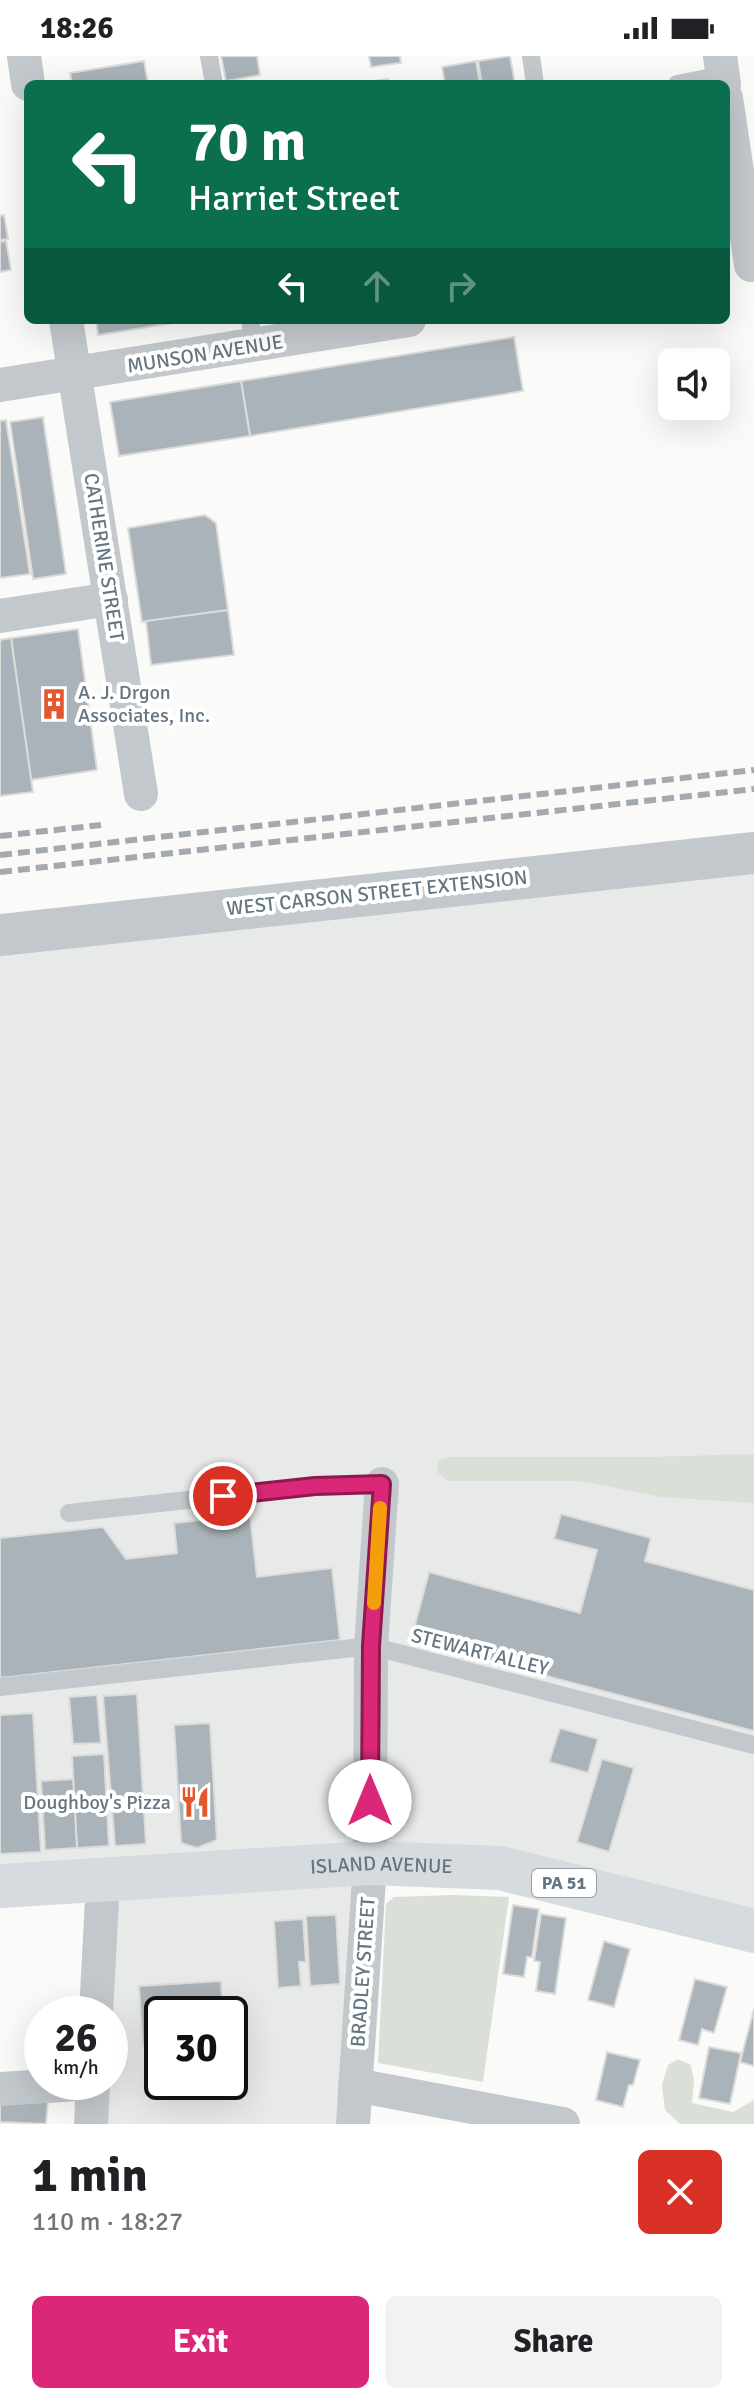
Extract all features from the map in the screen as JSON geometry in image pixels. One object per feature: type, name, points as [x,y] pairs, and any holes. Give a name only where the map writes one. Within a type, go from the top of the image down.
[{"type":"main road","name":"ISLAND AVENUE","points":[[0,1886],[370,1863],[500,1868],[754,1931]]},
{"type":"street","points":[[24,56],[27,80]]},
{"type":"street","points":[[730,141],[744,266]]},
{"type":"street","name":"CATHERINE STREET","points":[[67,324],[141,794]]},
{"type":"street","name":"MUNSON AVENUE","points":[[0,385],[74,374],[252,333],[361,324]]},
{"type":"street","points":[[0,616],[111,599]]},
{"type":"street","name":"WEST CARSON STREET EXTENSION","points":[[0,935],[754,853]]},
{"type":"street","name":"BRADLEY STREET","points":[[353,2124],[370,1863],[371,1646],[382,1484]]},
{"type":"street","points":[[97,1996],[103,1880]]},
{"type":"street","points":[[355,2085],[563,2124]]},
{"type":"street","points":[[0,2089],[24,2087]]},
{"type":"street","points":[[91,2124],[92,2100]]},
{"type":"lane","points":[[209,56],[213,80]]},
{"type":"lane","points":[[531,56],[534,80]]},
{"type":"lane","points":[[69,1513],[315,1486],[382,1484]]},
{"type":"lane","name":"STEWART ALLEY","points":[[0,1687],[371,1646],[754,1745]]},
{"type":"shaded area","points":[[754,853],[754,1931],[370,1863],[353,2124],[91,2124],[92,2100],[128,2100],[128,1996],[109,1996],[103,1881],[0,1886],[0,935]]},
{"type":"shaded area","points":[[754,1454],[754,1503],[662,1497],[580,1481],[448,1481],[437,1472],[439,1460],[451,1457]]},
{"type":"shaded area","points":[[394,1897],[509,1897],[483,2082],[378,2063],[386,1904]]},
{"type":"shaded area","points":[[678,2059],[691,2065],[694,2081],[692,2103],[733,2112],[754,2100],[754,2124],[680,2124],[665,2110],[662,2085],[668,2065]]},
{"type":"building","points":[[221,56],[257,56],[260,75],[226,80]]},
{"type":"building","points":[[369,56],[400,56],[401,63],[371,67]]},
{"type":"building","points":[[510,56],[514,80],[481,80],[478,61]]},
{"type":"building","points":[[144,61],[147,80],[71,80],[70,73]]},
{"type":"building","points":[[476,61],[479,80],[444,80],[442,67]]},
{"type":"building","points":[[4,215],[8,239],[0,240],[0,216]]},
{"type":"building","points":[[6,241],[11,270],[0,272],[0,242]]},
{"type":"building","points":[[97,324],[167,324],[98,335]]},
{"type":"building","points":[[514,337],[523,391],[250,436],[241,381]]},
{"type":"building","points":[[241,381],[250,436],[119,456],[110,402]]},
{"type":"building","points":[[43,417],[66,574],[33,579],[10,422]]},
{"type":"building","points":[[6,420],[30,574],[0,578],[0,421]]},
{"type":"building","points":[[205,515],[216,523],[228,610],[142,622],[128,528]]},
{"type":"building","points":[[228,610],[234,655],[151,665],[146,621]]},
{"type":"building","name":"A. J. Drgon Associates, Inc.","points":[[78,629],[97,770],[30,780],[11,638]]},
{"type":"building","points":[[11,638],[33,792],[0,796],[0,640]]},
{"type":"building","points":[[561,1514],[651,1538],[645,1561],[754,1590],[754,1731],[411,1640],[429,1572],[580,1613],[597,1550],[554,1539]]},
{"type":"building","points":[[250,1515],[257,1577],[332,1568],[340,1640],[0,1678],[0,1538],[103,1527],[126,1559],[177,1553],[174,1523]]},
{"type":"building","points":[[137,1694],[146,1844],[115,1846],[103,1696]]},
{"type":"building","points":[[97,1695],[101,1743],[73,1744],[69,1697]]},
{"type":"building","points":[[33,1713],[41,1852],[0,1854],[0,1715]]},
{"type":"building","points":[[210,1723],[217,1840],[197,1848],[181,1843],[174,1725]]},
{"type":"building","points":[[560,1728],[598,1739],[588,1773],[549,1762]]},
{"type":"building","points":[[104,1754],[109,1846],[77,1848],[72,1756]]},
{"type":"building","points":[[602,1759],[634,1768],[609,1852],[577,1842]]},
{"type":"building","points":[[73,1779],[77,1848],[45,1850],[41,1781]]},
{"type":"building","points":[[513,1905],[539,1909],[532,1957],[527,1957],[524,1977],[503,1974]]},
{"type":"building","points":[[541,1914],[566,1918],[555,1994],[536,1991],[540,1962],[534,1961]]},
{"type":"building","points":[[336,1915],[340,1984],[310,1986],[306,1916]]},
{"type":"building","points":[[303,1919],[306,1962],[299,1962],[301,1986],[278,1988],[274,1921]]},
{"type":"building","points":[[604,1941],[630,1949],[614,2007],[588,2000]]},
{"type":"building","points":[[695,1979],[727,1987],[714,2033],[702,2029],[698,2045],[679,2040]]},
{"type":"building","points":[[221,1981],[222,1996],[144,1996],[143,2046],[139,1986]]},
{"type":"building","points":[[754,2009],[754,2066],[740,2062]]},
{"type":"building","points":[[709,2047],[741,2053],[730,2104],[699,2098]]},
{"type":"building","points":[[607,2052],[640,2060],[623,2107],[596,2100]]},
{"type":"building","points":[[0,2098],[48,2101],[46,2124],[0,2122]]},
{"type":"railway","points":[[0,855],[754,770]]},
{"type":"railway","points":[[0,872],[754,789]]},
{"type":"railway","points":[[0,836],[101,825]]},
{"type":"slow traffic","points":[[374,1603],[380,1508]]},
{"type":"place","name":"A. J. Drgon Associates, Inc.","points":[[54,704]]},
{"type":"place","name":"Doughboy's Pizza","points":[[195,1802]]},
{"type":"route","points":[[223,1496],[315,1486],[382,1484],[371,1646],[370,1801]]}]
